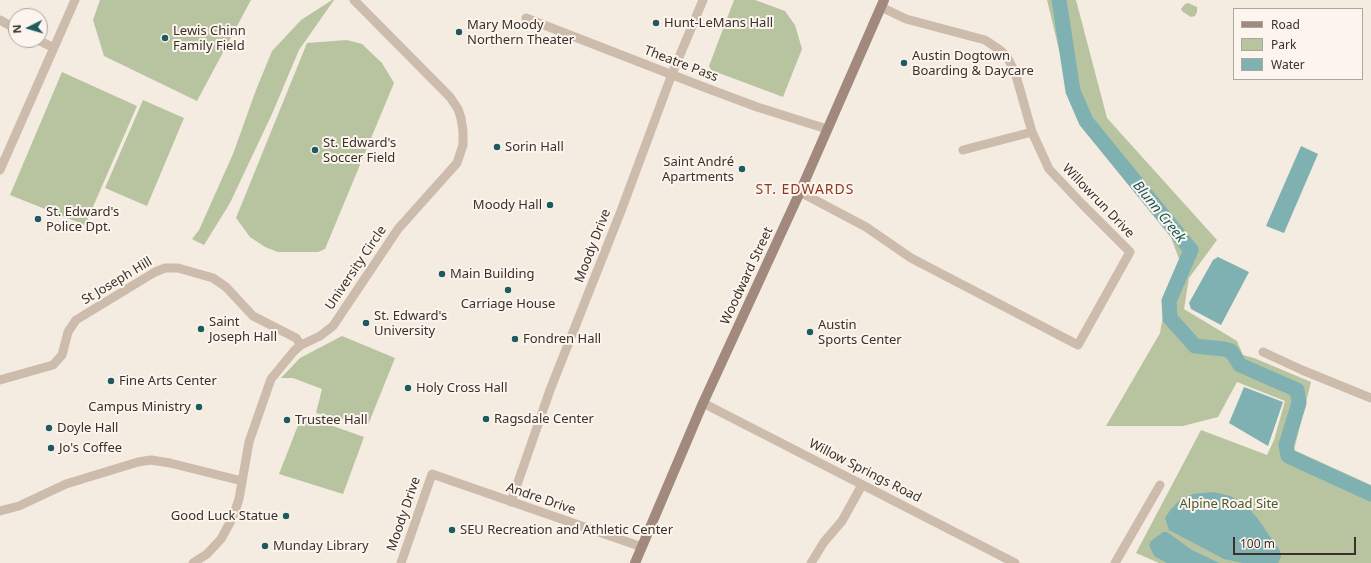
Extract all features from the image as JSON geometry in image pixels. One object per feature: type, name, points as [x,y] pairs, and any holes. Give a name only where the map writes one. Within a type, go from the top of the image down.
[{"type":"street","points":[[0,170],[2,157],[75,0]]},
{"type":"street","name":"University Circle","points":[[193,563],[207,554],[221,539],[233,517],[239,499],[249,442],[271,379],[284,362],[301,345],[320,336],[333,326],[398,229],[457,163],[463,145],[461,118],[458,109],[450,97],[354,0]]},
{"type":"street","name":"Moody Drive","points":[[512,502],[552,386],[672,74],[703,0]]},
{"type":"street","name":"Woodward Street","points":[[635,563],[703,403],[800,192],[882,4]]},
{"type":"street","name":"Willowrun Drive","points":[[800,192],[866,226],[911,258],[1078,345],[1130,252],[1083,205],[1050,169],[1032,132],[1015,72],[1007,57],[1000,50],[985,40],[906,19],[882,4]]},
{"type":"street","name":"Theatre Pass","points":[[526,18],[757,107],[827,130]]},
{"type":"street","points":[[48,45],[54,48]]},
{"type":"street","points":[[963,150],[1032,132]]},
{"type":"street","name":"St Joseph Hill","points":[[0,380],[52,365],[62,355],[68,332],[76,320],[155,272],[165,268],[178,268],[213,278],[226,287],[253,316],[296,338],[301,345]]},
{"type":"street","points":[[1263,352],[1302,370],[1371,398]]},
{"type":"street","name":"Willow Springs Road","points":[[703,403],[1015,563]]},
{"type":"street","points":[[0,512],[19,506],[66,484],[138,462],[150,460],[170,463],[242,481]]},
{"type":"street","name":"Moody Drive","points":[[401,563],[432,474]]},
{"type":"street","name":"Andre Drive","points":[[432,474],[642,548]]},
{"type":"street","points":[[811,563],[824,542],[842,521],[862,485]]},
{"type":"street","points":[[1115,563],[1160,486]]},
{"type":"green space","name":"Lewis Chinn Family Field","points":[[100,0],[251,0],[197,101],[104,56],[93,20]]},
{"type":"green space","points":[[334,0],[299,50],[272,114],[230,203],[204,245],[192,239],[199,230],[233,154],[272,51],[301,20]]},
{"type":"green space","points":[[734,0],[755,0],[785,11],[795,25],[802,49],[783,97],[711,70],[709,66]]},
{"type":"green space","name":"Alpine Road Site","points":[[1047,0],[1076,0],[1107,118],[1217,240],[1189,278],[1184,309],[1237,341],[1243,355],[1254,358],[1311,382],[1294,450],[1371,485],[1371,563],[1159,563],[1136,553],[1201,430],[1267,455],[1274,440],[1285,401],[1237,382],[1218,417],[1183,426],[1106,426],[1160,333],[1166,298],[1181,264],[1170,235],[1088,128],[1080,115],[1069,91]]},
{"type":"green space","points":[[1188,3],[1197,7],[1195,16],[1191,17],[1181,9]]},
{"type":"green space","name":"St. Edward's Soccer Field","points":[[347,40],[362,44],[382,63],[394,83],[325,249],[318,252],[278,252],[265,247],[250,237],[236,218],[307,43]]},
{"type":"green space","points":[[62,72],[137,106],[85,225],[10,195]]},
{"type":"green space","points":[[143,100],[184,118],[147,206],[105,188]]},
{"type":"green space","points":[[342,336],[395,358],[368,425],[316,413],[322,389],[293,378],[281,378],[300,358]]},
{"type":"green space","points":[[302,415],[364,437],[343,494],[279,474]]},
{"type":"water","points":[[1301,146],[1318,154],[1284,233],[1266,226]]},
{"type":"water","points":[[1218,257],[1249,272],[1221,325],[1191,309],[1189,303],[1213,260]]},
{"type":"water","points":[[1244,387],[1283,402],[1268,446],[1229,423]]},
{"type":"water","points":[[1214,492],[1230,496],[1245,504],[1258,519],[1280,551],[1281,557],[1278,563],[1243,563],[1224,559],[1169,530],[1165,518],[1180,500],[1193,494]]},
{"type":"water","points":[[1163,532],[1167,532],[1192,550],[1219,563],[1167,563],[1154,556],[1149,545],[1151,541]]},
{"type":"waterway","name":"Blunn Creek","points":[[1059,0],[1073,91],[1086,121],[1191,250],[1169,301],[1170,318],[1195,346],[1231,351],[1240,365],[1297,390],[1299,403],[1286,445],[1288,456],[1371,494]]},
{"type":"place","name":"Hunt-LeMans Hall","points":[[656,23]]},
{"type":"place","name":"Mary Moody Northern Theater","points":[[459,32]]},
{"type":"place","name":"Lewis Chinn Family Field","points":[[165,38]]},
{"type":"place","name":"Austin Dogtown Boarding & Daycare","points":[[904,63]]},
{"type":"place","name":"Sorin Hall","points":[[497,147]]},
{"type":"place","name":"St. Edward's Soccer Field","points":[[315,150]]},
{"type":"place","name":"Saint André Apartments","points":[[742,169]]},
{"type":"place","name":"Moody Hall","points":[[550,205]]},
{"type":"place","name":"St. Edward's Police Dpt.","points":[[38,219]]},
{"type":"place","name":"Main Building","points":[[442,274]]},
{"type":"place","name":"Carriage House","points":[[508,290]]},
{"type":"place","name":"St. Edward's University","points":[[366,323]]},
{"type":"place","name":"Saint Joseph Hall","points":[[201,329]]},
{"type":"place","name":"Austin Sports Center","points":[[810,332]]},
{"type":"place","name":"Fondren Hall","points":[[515,339]]},
{"type":"place","name":"Fine Arts Center","points":[[111,381]]},
{"type":"place","name":"Holy Cross Hall","points":[[408,388]]},
{"type":"place","name":"Campus Ministry","points":[[199,407]]},
{"type":"place","name":"Ragsdale Center","points":[[486,419]]},
{"type":"place","name":"Trustee Hall","points":[[287,420]]},
{"type":"place","name":"Doyle Hall","points":[[49,428]]},
{"type":"place","name":"Jo's Coffee","points":[[51,448]]},
{"type":"place","name":"Good Luck Statue","points":[[286,516]]},
{"type":"place","name":"SEU Recreation and Athletic Center","points":[[452,530]]},
{"type":"place","name":"Munday Library","points":[[265,546]]},
{"type":"district","name":"ST. EDWARDS","points":[[805,190]]}]
